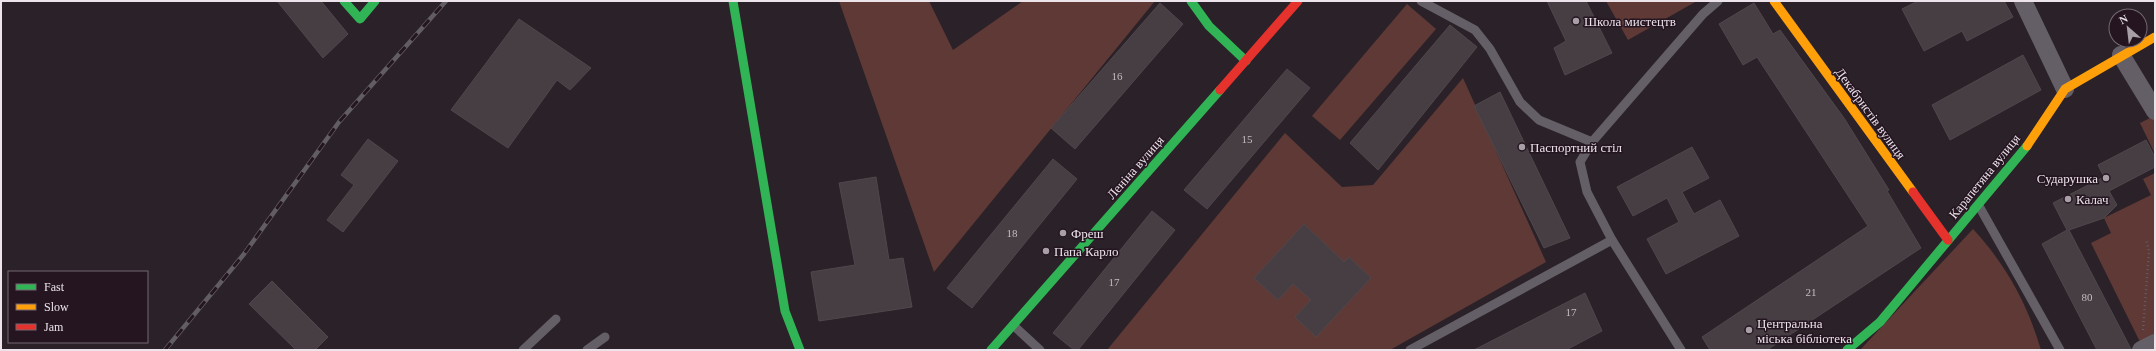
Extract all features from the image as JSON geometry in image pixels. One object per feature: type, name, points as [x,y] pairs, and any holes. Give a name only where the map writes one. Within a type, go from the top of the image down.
[{"type":"street","points":[[344,1],[360,19],[375,1]]},
{"type":"street","points":[[733,1],[785,311],[800,350]]},
{"type":"street","points":[[1192,1],[1197,12],[1217,36],[1246,61]]},
{"type":"street","name":"Леніна вулиця","points":[[991,350],[1298,1]]},
{"type":"street","name":"Декабристів вулиця","points":[[1774,1],[1948,240]]},
{"type":"street","points":[[2023,1],[2064,89]]},
{"type":"street","name":"Карапетяна вулиця","points":[[1847,350],[1880,322],[1979,205],[2024,150],[2064,89],[2121,55],[2155,37]]},
{"type":"street","points":[[2121,55],[2155,111]]},
{"type":"street","points":[[2141,350],[2155,343]]},
{"type":"lane","points":[[1421,1],[1475,30],[1490,49],[1520,102],[1539,120],[1592,142]]},
{"type":"lane","points":[[1681,350],[1612,240],[1587,192],[1580,162],[1592,142],[1703,14],[1718,1]]},
{"type":"lane","points":[[1979,205],[2060,350]]},
{"type":"lane","points":[[1410,350],[1612,240]]},
{"type":"lane","points":[[523,350],[556,319]]},
{"type":"lane","points":[[1013,325],[1040,350]]},
{"type":"lane","points":[[587,350],[605,337]]},
{"type":"path","points":[[2141,350],[2149,251],[2146,239]]},
{"type":"shaded area","points":[[839,1],[929,1],[953,50],[1023,1],[1155,1],[934,272]]},
{"type":"shaded area","points":[[1606,1],[1697,1],[1628,40]]},
{"type":"shaded area","points":[[1407,4],[1436,29],[1340,140],[1312,116]]},
{"type":"shaded area","points":[[1463,78],[1546,262],[1390,350],[1107,350],[1285,133],[1342,187],[1373,185]]},
{"type":"shaded area","points":[[2152,117],[2155,122],[2155,154],[2140,123]]},
{"type":"shaded area","points":[[2155,173],[2155,350],[2144,350],[2091,243],[2111,233],[2104,218],[2151,195],[2143,179]]},
{"type":"shaded area","points":[[1973,229],[1985,242],[2014,285],[2036,333],[2041,350],[1860,350]]},
{"type":"building","points":[[277,1],[321,1],[348,34],[323,58]]},
{"type":"building","name":"Школа мистецтв","points":[[1547,1],[1586,1],[1612,53],[1565,75],[1554,48],[1566,41]]},
{"type":"building","points":[[1918,1],[2004,1],[2013,17],[1967,41],[1962,31],[1924,51],[1902,9]]},
{"type":"building","points":[[1160,3],[1183,24],[1075,149],[1051,128]]},
{"type":"building","points":[[1754,3],[1773,34],[1780,30],[1844,118],[1889,190],[1887,191],[1921,248],[1767,350],[1710,350],[1702,337],[1868,226],[1757,57],[1743,65],[1719,24]]},
{"type":"building","points":[[519,19],[591,68],[570,90],[557,80],[508,148],[451,110]]},
{"type":"building","points":[[1450,25],[1477,47],[1378,170],[1350,143]]},
{"type":"building","points":[[2023,55],[2041,90],[1950,140],[1932,105]]},
{"type":"building","points":[[1287,69],[1310,88],[1207,209],[1184,190]]},
{"type":"building","points":[[1500,92],[1570,238],[1544,248],[1474,106]]},
{"type":"building","points":[[368,139],[398,161],[343,232],[327,220],[354,185],[341,175]]},
{"type":"building","points":[[2146,140],[2155,157],[2155,167],[2109,191],[2117,205],[2104,218],[2069,230],[2131,349],[2097,350],[2042,244],[2067,230],[2053,203],[2104,177],[2098,165]]},
{"type":"building","points":[[1692,147],[1709,178],[1682,192],[1694,214],[1720,200],[1739,236],[1666,274],[1647,239],[1679,222],[1667,198],[1633,216],[1617,187]]},
{"type":"building","points":[[1053,159],[1077,179],[972,308],[947,288]]},
{"type":"building","points":[[876,177],[889,260],[903,258],[912,307],[819,321],[811,272],[855,265],[839,183]]},
{"type":"building","points":[[1152,211],[1175,230],[1078,350],[1074,350],[1053,333]]},
{"type":"building","points":[[1304,224],[1344,262],[1349,257],[1371,278],[1316,337],[1295,317],[1311,300],[1293,284],[1278,300],[1254,278]]},
{"type":"building","points":[[272,281],[328,337],[315,350],[296,350],[249,304]]},
{"type":"building","points":[[1585,293],[1602,331],[1566,350],[1474,350]]},
{"type":"railway","points":[[165,350],[244,254],[339,122],[446,1]]},
{"type":"traffic: fast","points":[[344,1],[360,19],[375,1]]},
{"type":"traffic: fast","points":[[733,1],[785,311],[800,350]]},
{"type":"traffic: fast","points":[[1191,1],[1209,26],[1246,61]]},
{"type":"traffic: fast","points":[[991,350],[1220,90]]},
{"type":"traffic: fast","points":[[1847,350],[1880,322],[2027,146]]},
{"type":"traffic: slow","points":[[1774,1],[1913,192]]},
{"type":"traffic: slow","points":[[2027,146],[2065,89],[2155,37]]},
{"type":"traffic: jam","points":[[1220,90],[1298,1]]},
{"type":"traffic: jam","points":[[1913,192],[1948,240]]},
{"type":"place","name":"Школа мистецтв","points":[[1576,21]]},
{"type":"place","name":"Паспортний стіл","points":[[1522,147]]},
{"type":"place","name":"Сударушка","points":[[2106,178]]},
{"type":"place","name":"Калач","points":[[2068,199]]},
{"type":"place","name":"Фреш","points":[[1063,233]]},
{"type":"place","name":"Папа Карло","points":[[1046,251]]},
{"type":"place","name":"Центральна міська бібліотека","points":[[1749,330]]}]
